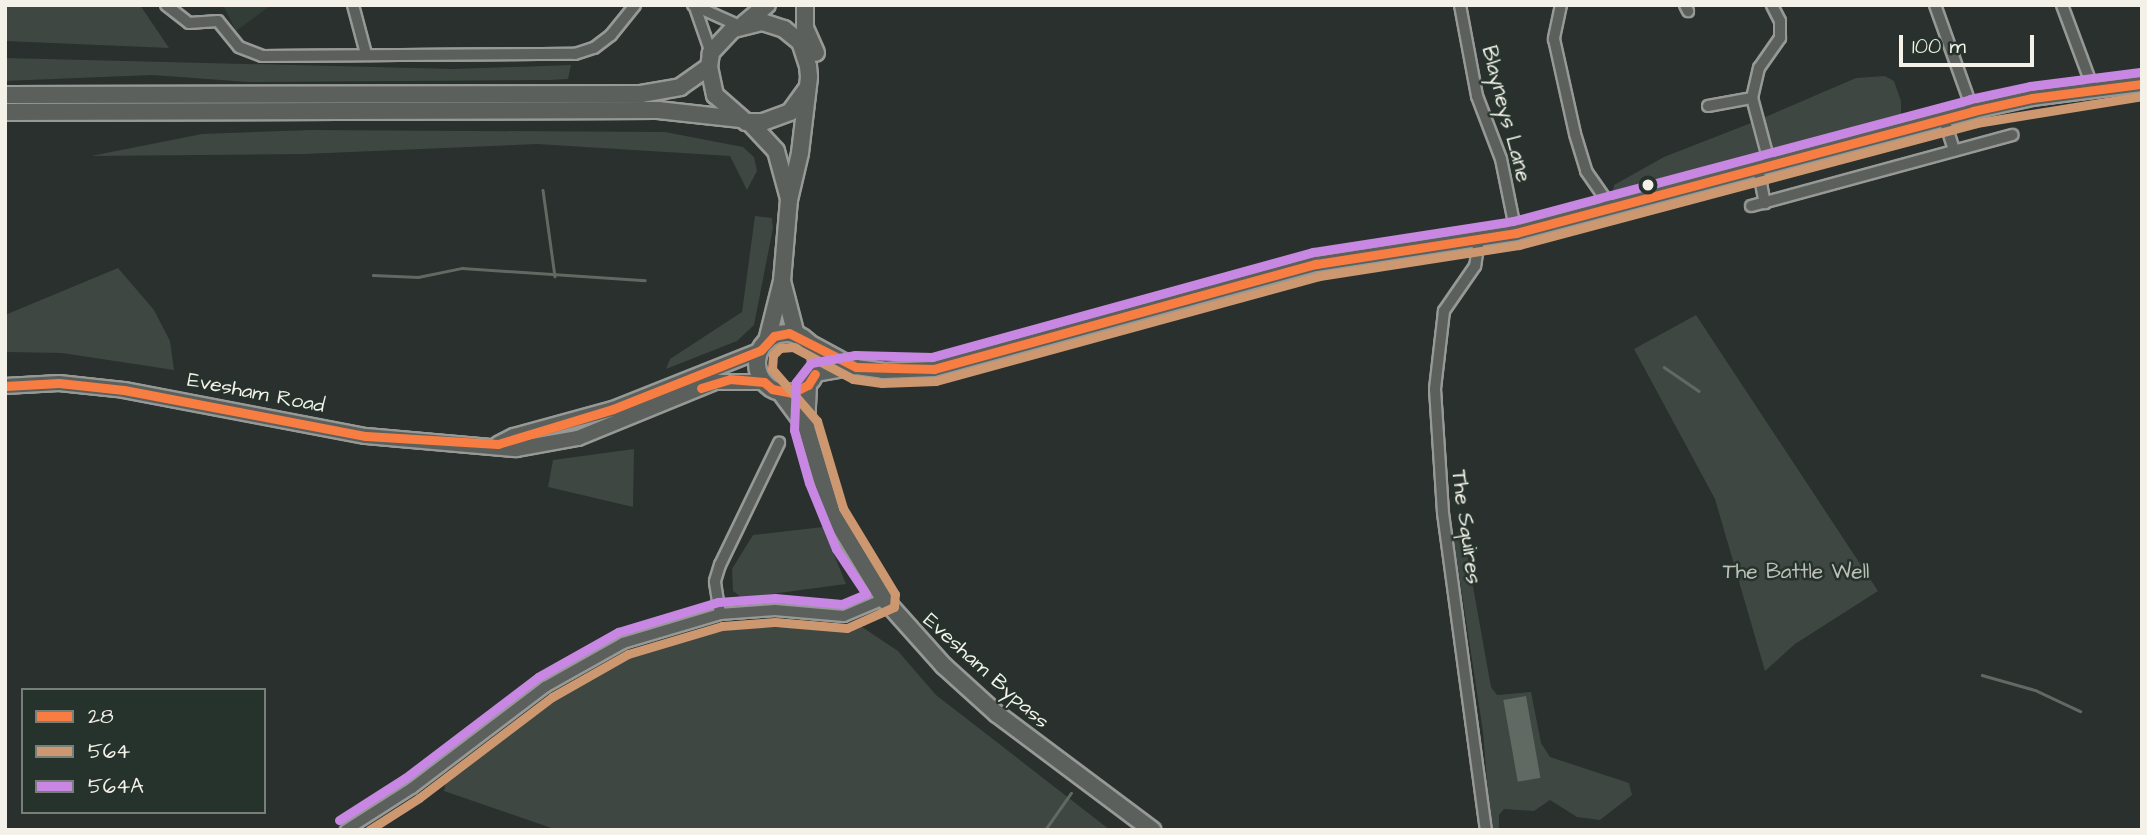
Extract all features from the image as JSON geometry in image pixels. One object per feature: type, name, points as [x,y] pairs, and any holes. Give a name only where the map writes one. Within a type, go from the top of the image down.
[{"type":"highway","points":[[5,95],[641,94],[680,87],[710,60],[719,41],[766,5]]},
{"type":"highway","points":[[782,281],[801,337],[816,354],[812,380],[781,393],[764,382],[757,364],[782,281],[789,200],[804,120],[808,66],[800,43],[797,5]]},
{"type":"highway","points":[[804,120],[819,73],[805,29],[805,5]]},
{"type":"highway","points":[[742,25],[773,25],[800,43]]},
{"type":"highway","points":[[710,60],[715,95],[776,151],[789,200]]},
{"type":"highway","points":[[5,112],[658,110],[745,121],[790,112],[807,89]]},
{"type":"highway","points":[[764,345],[782,334],[801,337]]},
{"type":"highway","name":"Evesham Bypass","points":[[806,428],[812,380]]},
{"type":"highway","name":"Evesham Bypass","points":[[781,393],[806,428],[832,513],[884,599],[944,666],[997,714],[1152,830]]},
{"type":"main road","points":[[801,337],[856,368],[883,372],[934,369],[1316,264],[1516,233],[1973,111],[2032,98],[2142,84]]},
{"type":"main road","name":"Evesham Road","points":[[498,444],[514,436],[613,409],[764,345]]},
{"type":"main road","points":[[812,380],[856,368]]},
{"type":"main road","name":"Evesham Road","points":[[5,386],[60,383],[124,390],[366,436],[498,444],[516,449],[546,445],[609,427],[715,382],[764,382]]},
{"type":"street","points":[[166,5],[189,23],[219,21],[239,47],[253,55],[575,54],[594,48],[611,35],[635,5]]},
{"type":"street","points":[[353,5],[366,54]]},
{"type":"street","name":"Blayneys Lane","points":[[1460,5],[1477,96],[1501,159],[1516,233]]},
{"type":"street","points":[[1561,5],[1555,39],[1575,134],[1586,171],[1611,207]]},
{"type":"street","points":[[1765,203],[1764,166],[1752,98],[1759,68],[1780,38],[1780,21],[1772,5]]},
{"type":"street","points":[[1935,5],[1973,111]]},
{"type":"street","points":[[2062,5],[2094,91]]},
{"type":"street","points":[[694,6],[742,25]]},
{"type":"street","points":[[694,6],[710,60]]},
{"type":"street","points":[[1708,106],[1752,98]]},
{"type":"street","points":[[1944,119],[1954,150]]},
{"type":"street","points":[[1751,206],[2013,135]]},
{"type":"street","name":"The Squires","points":[[1479,239],[1475,266],[1444,311],[1435,389],[1443,513],[1486,830]]},
{"type":"street","points":[[720,614],[715,581],[720,565],[779,443]]},
{"type":"street","points":[[346,830],[412,788],[545,687],[593,658],[654,631],[720,614],[775,610],[844,616],[884,599]]},
{"type":"shaded area","points":[[223,5],[271,5],[236,31]]},
{"type":"shaded area","points":[[1526,696],[1540,778],[1518,782],[1503,700]]},
{"type":"green space","points":[[5,5],[140,5],[169,48],[5,41]]},
{"type":"green space","points":[[5,58],[454,69],[571,65],[568,79],[549,80],[248,82],[152,75],[5,81]]},
{"type":"green space","points":[[1885,76],[1894,81],[1901,101],[1901,117],[1895,123],[1773,158],[1763,118],[1856,78]]},
{"type":"green space","points":[[1751,123],[1761,160],[1627,196],[1613,191],[1614,185],[1664,157]]},
{"type":"green space","points":[[310,130],[665,132],[743,147],[754,157],[757,171],[747,190],[730,156],[537,144],[304,154],[91,156],[202,134]]},
{"type":"green space","points":[[755,216],[772,218],[773,228],[754,325],[737,341],[666,369],[670,359],[742,312]]},
{"type":"green space","points":[[118,268],[154,310],[170,341],[174,370],[62,353],[5,352],[5,315]]},
{"type":"green space","name":"The Battle Well","points":[[1696,315],[1878,591],[1795,644],[1765,671],[1715,499],[1634,349]]},
{"type":"green space","points":[[634,449],[633,507],[548,487],[553,460]]},
{"type":"green space","points":[[823,527],[846,584],[742,598],[733,591],[732,569],[753,535]]},
{"type":"green space","points":[[1463,531],[1491,687],[1497,695],[1531,692],[1541,743],[1550,757],[1629,783],[1632,795],[1600,820],[1577,817],[1550,800],[1534,811],[1504,809],[1499,815],[1499,830],[1491,830],[1483,732],[1454,542],[1458,532]]},
{"type":"green space","points":[[859,625],[898,651],[936,695],[1110,830],[557,830],[444,791],[448,772],[545,699],[617,657],[719,629]]},
{"type":"waterway","points":[[543,190],[555,276]]},
{"type":"waterway","points":[[373,275],[418,277],[462,268],[645,280]]},
{"type":"waterway","points":[[1664,367],[1699,391]]},
{"type":"waterway","points":[[1982,675],[2035,690],[2080,711]]},
{"type":"waterway","points":[[1045,830],[1071,793]]},
{"type":"transit line","name":"564A","points":[[339,820],[405,778],[538,677],[618,632],[718,602],[775,598],[842,604],[866,594],[836,549],[809,483],[794,430],[796,382],[811,363],[855,355],[932,357],[1313,252],[1513,221],[1970,99],[2030,86],[2140,72]]},
{"type":"transit line","name":"28","points":[[761,350],[774,336],[789,333],[856,367],[934,369],[1316,264],[1516,233],[1973,111],[2032,98],[2142,84]]},
{"type":"transit line","name":"564","points":[[369,830],[419,798],[552,697],[628,654],[722,626],[775,622],[847,628],[894,607],[895,594],[843,508],[817,421],[772,369],[773,355],[780,348],[793,347],[853,379],[882,383],[936,381],[1319,276],[1519,245],[1976,123],[2142,96]]},
{"type":"transit line","name":"28","points":[[5,386],[59,383],[124,390],[366,436],[498,444],[613,409],[761,350]]},
{"type":"transit line","name":"28","points":[[764,382],[772,389],[792,393],[808,385],[815,374]]},
{"type":"transit line","name":"28","points":[[701,388],[730,379],[764,382]]}]
